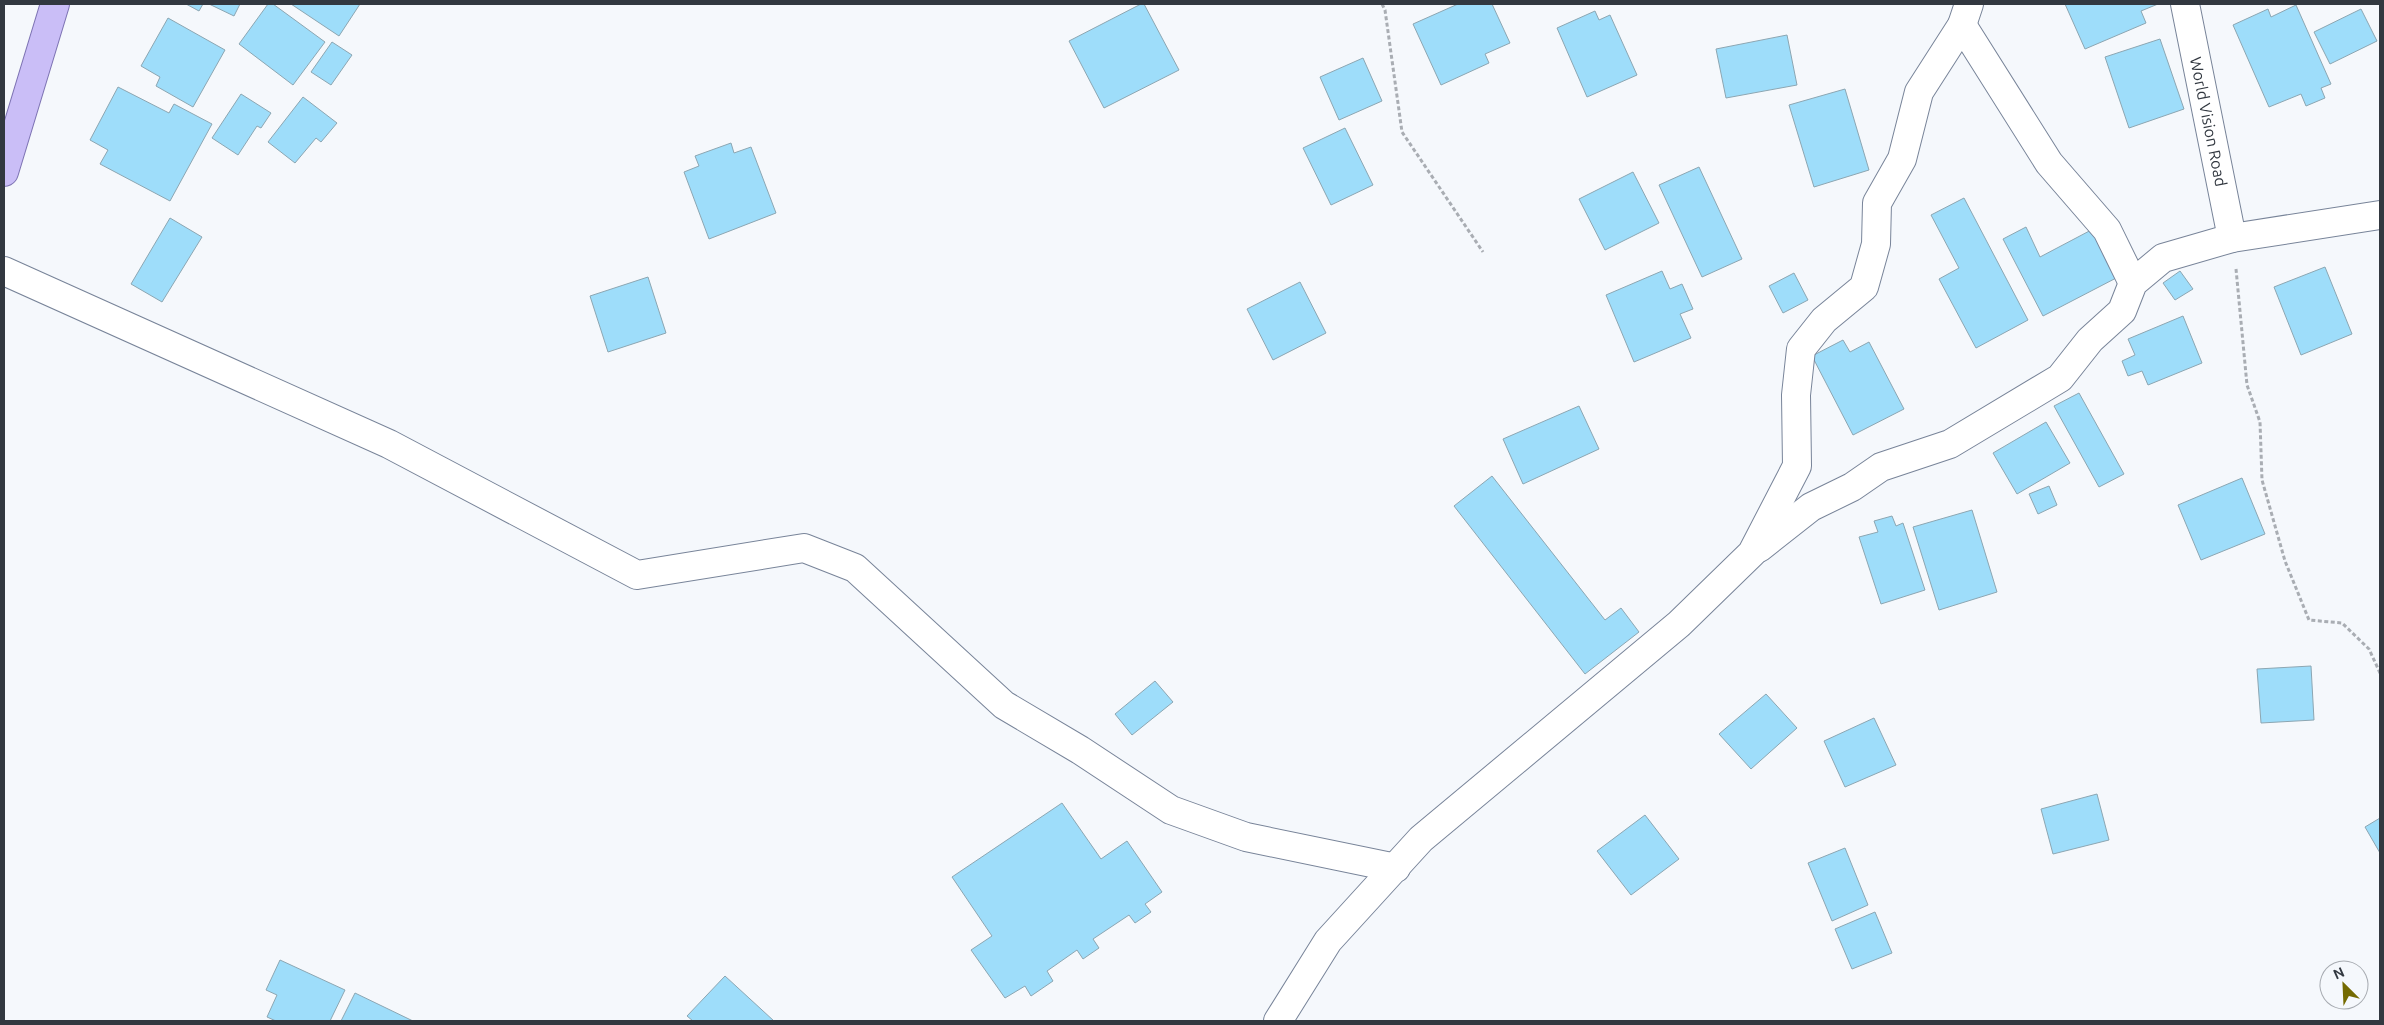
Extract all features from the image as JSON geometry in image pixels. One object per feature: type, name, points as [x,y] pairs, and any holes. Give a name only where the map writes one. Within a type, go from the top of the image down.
[{"type":"main road","points":[[4,172],[55,4]]},
{"type":"street","name":"World Vision Road","points":[[2185,4],[2232,238]]},
{"type":"street","points":[[1965,14],[2049,163],[2107,230],[2133,283]]},
{"type":"street","points":[[1752,554],[1797,466],[1796,395],[1801,349],[1824,320],[1864,287],[1876,244],[1877,203],[1902,159],[1919,92],[1965,14]]},
{"type":"street","points":[[1278,1021],[1328,941],[1421,839],[1680,624],[1752,554],[1811,507],[1852,487],[1881,467],[1950,444],[2060,378],[2090,340],[2122,311],[2133,283],[2163,258],[2232,238],[2380,215]]},
{"type":"street","points":[[4,271],[388,444],[637,575],[804,548],[855,568],[1004,705],[1080,750],[1171,810],[1246,837],[1396,868]]},
{"type":"path","points":[[1382,4],[1385,10],[1402,132],[1483,252]]},
{"type":"path","points":[[2232,238],[2246,385],[2260,422],[2262,480],[2285,561],[2309,620],[2342,623],[2369,649],[2380,673]]},
{"type":"building","points":[[186,4],[203,4],[199,11]]},
{"type":"building","points":[[209,4],[240,4],[234,16]]},
{"type":"building","points":[[268,4],[273,4],[325,42],[293,85],[239,44]]},
{"type":"building","points":[[291,4],[360,4],[339,36]]},
{"type":"building","points":[[1144,4],[1179,70],[1104,108],[1069,41]]},
{"type":"building","points":[[1458,4],[1492,4],[1510,43],[1485,54],[1489,63],[1441,85],[1413,24]]},
{"type":"building","points":[[2065,4],[2158,4],[2141,11],[2146,23],[2085,49]]},
{"type":"building","points":[[2296,5],[2331,84],[2321,88],[2325,98],[2306,106],[2301,94],[2269,107],[2233,25],[2268,9],[2271,17]]},
{"type":"building","points":[[2361,9],[2377,41],[2330,64],[2314,32]]},
{"type":"building","points":[[1595,11],[1599,20],[1610,15],[1637,75],[1587,97],[1557,28]]},
{"type":"building","points":[[168,18],[225,50],[193,107],[156,86],[160,77],[141,66]]},
{"type":"building","points":[[1787,35],[1797,85],[1726,98],[1716,49]]},
{"type":"building","points":[[2160,39],[2184,109],[2129,128],[2105,57]]},
{"type":"building","points":[[332,42],[352,55],[331,85],[311,72]]},
{"type":"building","points":[[1363,58],[1382,101],[1339,120],[1320,77]]},
{"type":"building","points":[[118,87],[169,113],[174,104],[212,124],[170,201],[100,164],[108,150],[90,140]]},
{"type":"building","points":[[1845,89],[1869,170],[1814,187],[1789,105]]},
{"type":"building","points":[[241,94],[271,113],[261,128],[257,126],[238,155],[212,138]]},
{"type":"building","points":[[303,97],[337,123],[321,142],[316,138],[295,163],[268,142]]},
{"type":"building","points":[[1345,128],[1373,185],[1331,205],[1303,148]]},
{"type":"building","points":[[731,143],[734,153],[751,147],[776,213],[709,239],[684,172],[699,166],[695,156]]},
{"type":"building","points":[[1699,167],[1742,259],[1702,277],[1659,185]]},
{"type":"building","points":[[1633,172],[1659,223],[1605,250],[1579,199]]},
{"type":"building","points":[[1964,198],[2028,320],[1976,348],[1939,279],[1959,268],[1931,215]]},
{"type":"building","points":[[170,218],[202,237],[162,302],[131,284]]},
{"type":"building","points":[[2026,227],[2040,257],[2095,228],[2120,276],[2043,316],[2003,239]]},
{"type":"building","points":[[2325,267],[2352,334],[2301,355],[2274,287]]},
{"type":"building","points":[[1662,271],[1670,289],[1682,284],[1693,309],[1680,314],[1691,338],[1634,362],[1606,295]]},
{"type":"building","points":[[2180,271],[2193,289],[2175,300],[2163,283]]},
{"type":"building","points":[[1794,273],[1808,300],[1783,313],[1769,286]]},
{"type":"building","points":[[648,277],[666,333],[608,352],[590,296]]},
{"type":"building","points":[[1300,282],[1326,333],[1273,360],[1247,309]]},
{"type":"building","points":[[2183,316],[2202,363],[2148,385],[2142,371],[2128,376],[2122,361],[2135,355],[2128,339]]},
{"type":"building","points":[[1843,340],[1850,352],[1869,342],[1904,409],[1853,435],[1812,356]]},
{"type":"building","points":[[2079,393],[2124,474],[2099,487],[2054,406]]},
{"type":"building","points":[[1579,406],[1599,449],[1523,484],[1503,439]]},
{"type":"building","points":[[2046,422],[2070,463],[2017,494],[1993,453]]},
{"type":"building","points":[[1492,476],[1605,620],[1621,608],[1639,632],[1585,674],[1454,506]]},
{"type":"building","points":[[2242,478],[2265,534],[2201,560],[2178,505]]},
{"type":"building","points":[[2049,486],[2057,505],[2038,514],[2029,494]]},
{"type":"building","points":[[1972,510],[1997,592],[1939,610],[1913,527]]},
{"type":"building","points":[[1892,516],[1896,526],[1903,523],[1925,590],[1881,604],[1859,537],[1878,532],[1874,521]]},
{"type":"building","points":[[2311,666],[2314,720],[2261,723],[2257,669]]},
{"type":"building","points":[[1155,681],[1173,702],[1132,735],[1115,714]]},
{"type":"building","points":[[1766,694],[1797,728],[1751,769],[1719,734]]},
{"type":"building","points":[[1874,718],[1896,765],[1845,787],[1824,741]]},
{"type":"building","points":[[2097,794],[2109,840],[2053,854],[2041,809]]},
{"type":"building","points":[[1062,803],[1101,859],[1127,841],[1162,892],[1145,904],[1151,912],[1135,923],[1129,915],[1093,939],[1099,948],[1083,959],[1077,950],[1047,971],[1053,981],[1031,996],[1025,986],[1005,998],[971,950],[992,936],[952,877]]},
{"type":"building","points":[[1645,815],[1679,859],[1631,895],[1597,851]]},
{"type":"building","points":[[2380,818],[2380,853],[2365,827]]},
{"type":"building","points":[[1845,848],[1868,905],[1832,921],[1808,863]]},
{"type":"building","points":[[1875,912],[1892,953],[1852,969],[1835,929]]},
{"type":"building","points":[[280,960],[345,990],[330,1021],[276,1021],[267,1017],[277,995],[266,990]]},
{"type":"building","points":[[725,976],[774,1021],[693,1021],[687,1016]]},
{"type":"building","points":[[355,993],[413,1021],[341,1021]]}]
